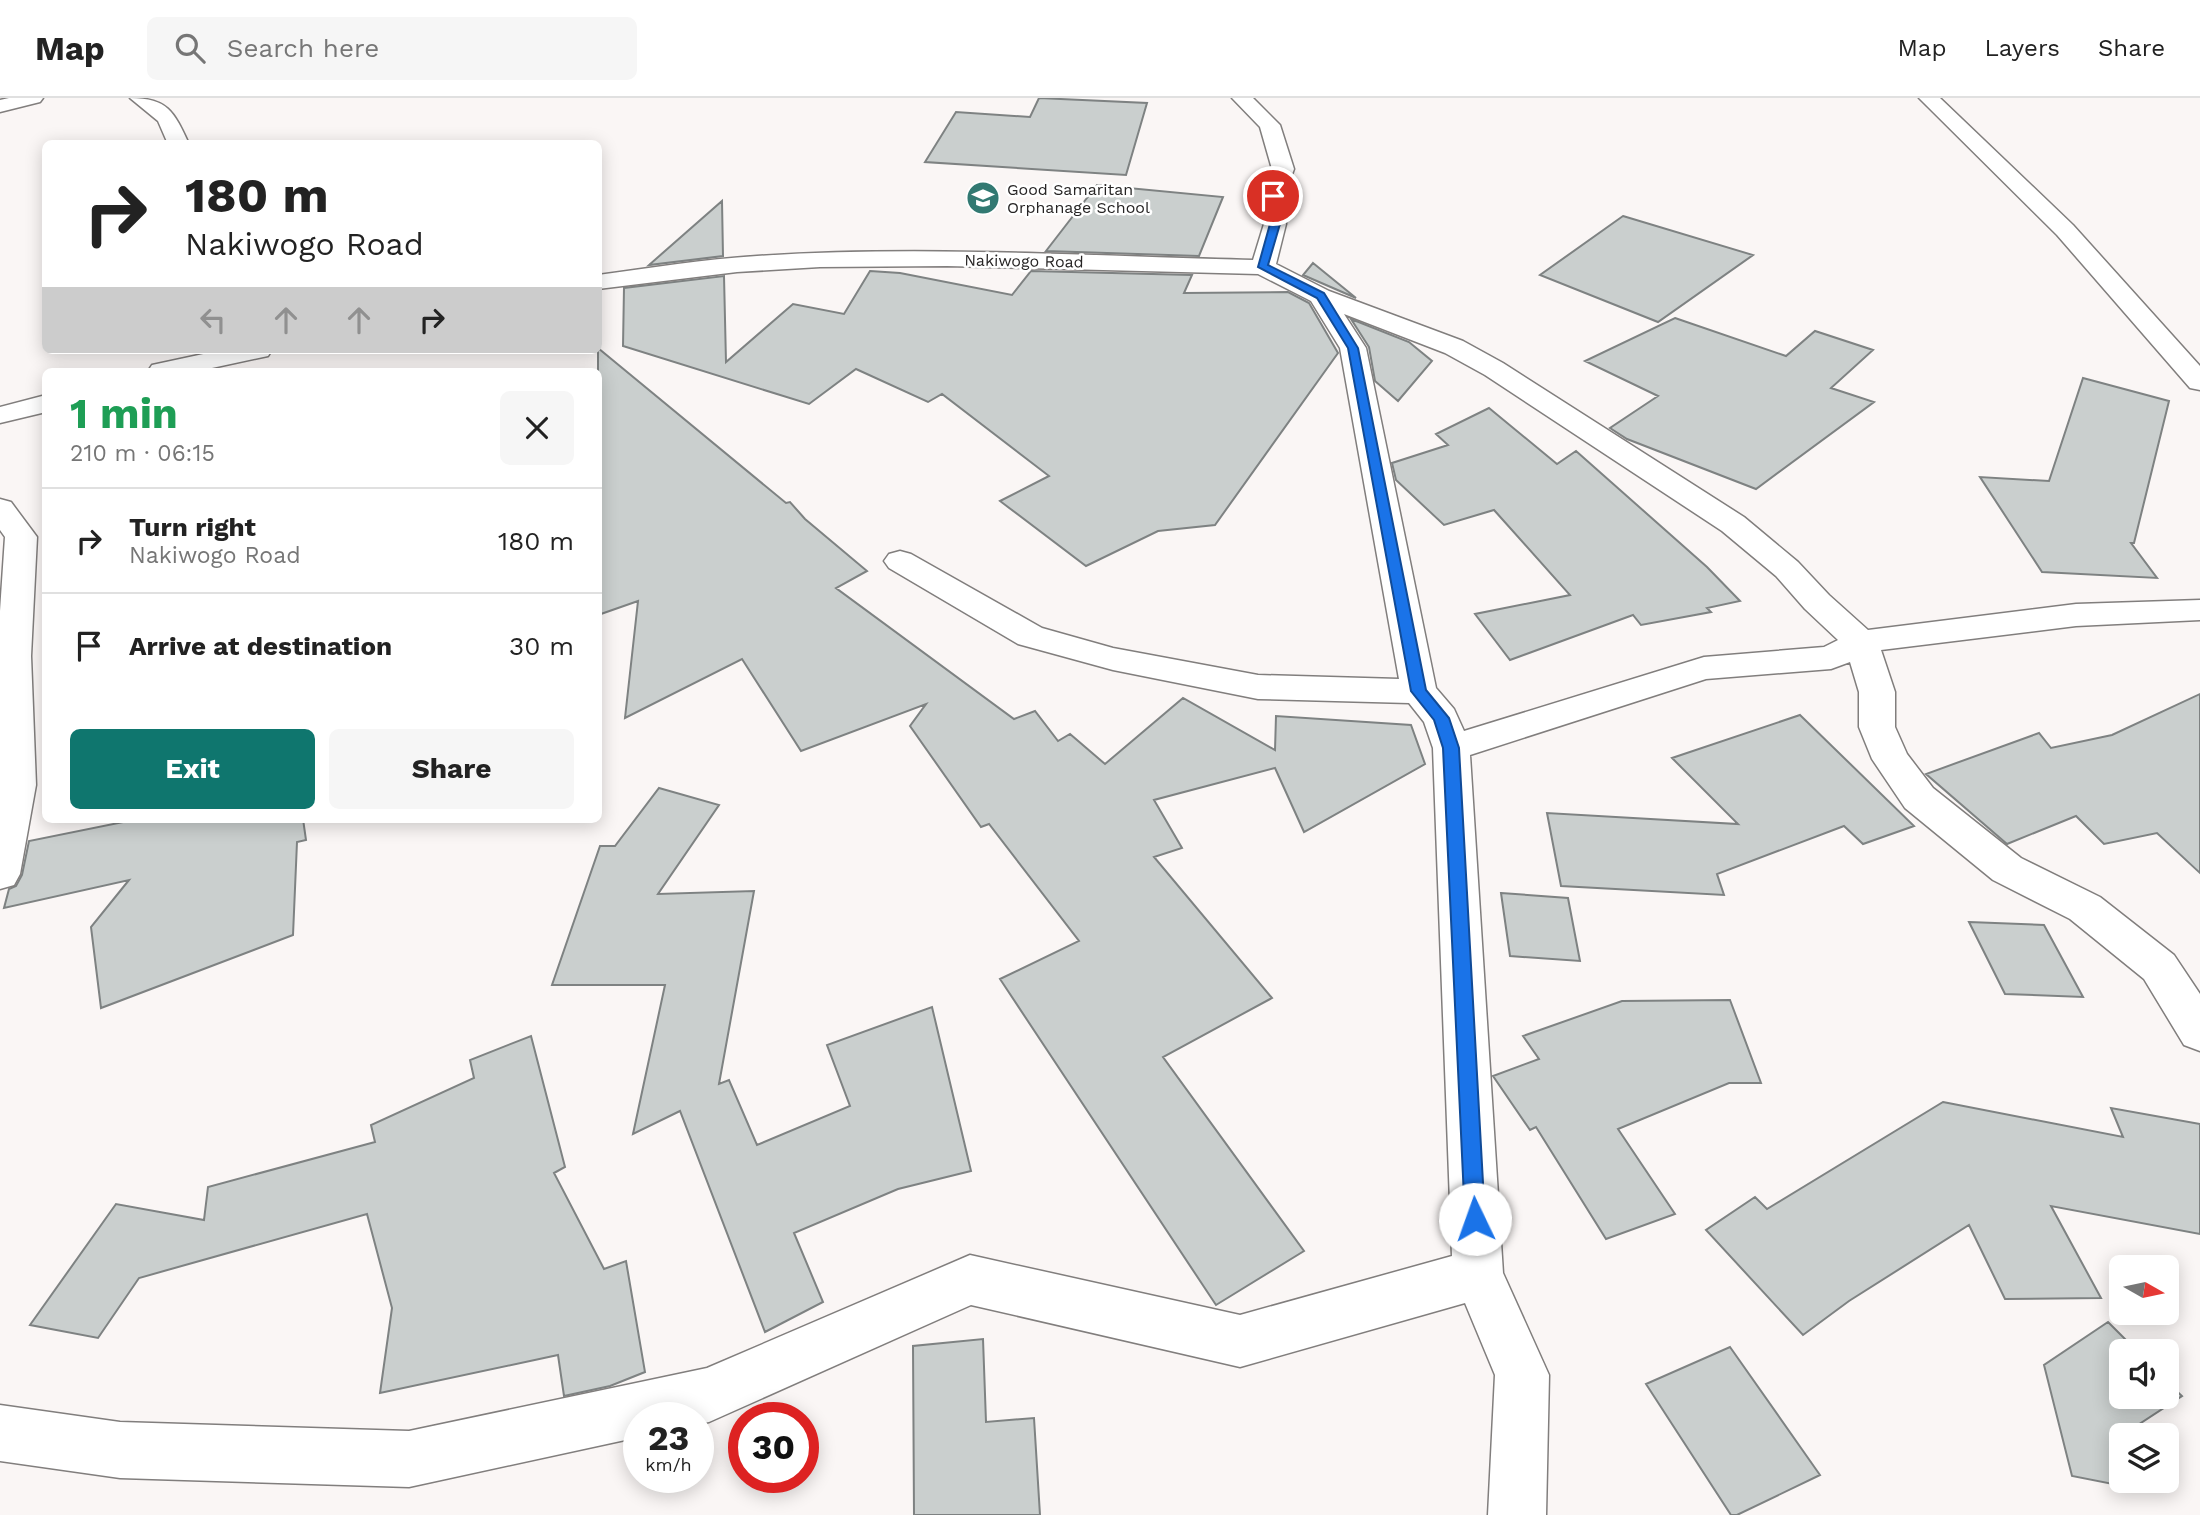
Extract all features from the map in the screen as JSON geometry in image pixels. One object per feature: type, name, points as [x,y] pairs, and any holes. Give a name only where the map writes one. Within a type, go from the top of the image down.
[{"type":"street","points":[[0,106],[33,98]]},
{"type":"street","points":[[140,98],[167,118],[177,140]]},
{"type":"street","points":[[1242,98],[1270,125],[1283,169],[1273,196],[1275,224],[1263,267],[1320,296],[1454,347],[1517,384],[1733,524],[1787,569],[1817,602],[1861,642],[1877,692],[1877,727],[1891,759],[1919,798],[2007,869],[2085,908],[2159,967],[2200,1032]]},
{"type":"street","points":[[1929,98],[2065,230],[2200,382]]},
{"type":"street","name":"Nakiwogo Road","points":[[602,282],[755,264],[826,261],[1063,260],[1263,267]]},
{"type":"street","points":[[1320,296],[1353,348],[1419,691],[1441,718],[1451,748],[1478,1274],[1522,1375],[1517,1515]]},
{"type":"street","points":[[171,363],[232,354]]},
{"type":"street","points":[[0,415],[42,404]]},
{"type":"street","points":[[0,508],[21,537],[13,656],[17,785],[0,874]]},
{"type":"street","points":[[900,561],[1030,636],[1113,659],[1258,687],[1419,691]]},
{"type":"street","points":[[1451,748],[1704,668],[1830,657],[1861,642],[2076,615],[2200,610]]},
{"type":"street","points":[[0,1433],[120,1450],[409,1459],[709,1395],[970,1280],[1240,1341],[1478,1274]]},
{"type":"building","points":[[1039,98],[1147,103],[1126,175],[925,162],[956,112],[1030,117]]},
{"type":"building","points":[[1097,185],[1223,197],[1199,256],[1046,251]]},
{"type":"building","points":[[722,201],[723,256],[649,265]]},
{"type":"building","points":[[1623,216],[1753,255],[1658,322],[1540,275]]},
{"type":"building","points":[[1313,263],[1356,298],[1303,275]]},
{"type":"building","points":[[870,271],[900,273],[1012,295],[1031,271],[1192,275],[1184,293],[1288,292],[1309,303],[1338,353],[1215,525],[1158,531],[1086,566],[1000,501],[1049,476],[942,394],[928,402],[856,369],[809,404],[623,346],[624,288],[724,276],[726,362],[793,304],[844,314]]},
{"type":"building","points":[[1675,318],[1786,356],[1815,331],[1873,350],[1831,388],[1874,402],[1756,489],[1627,439],[1610,428],[1658,396],[1585,361]]},
{"type":"building","points":[[1351,319],[1409,342],[1432,361],[1398,401],[1375,381],[1369,347]]},
{"type":"building","points":[[602,351],[786,503],[790,502],[805,519],[867,571],[836,588],[1014,719],[1035,711],[1058,741],[1070,734],[1105,764],[1183,698],[1275,750],[1276,716],[1411,725],[1425,764],[1304,832],[1275,768],[1154,800],[1182,848],[1154,857],[1272,998],[1163,1057],[1304,1251],[1216,1305],[1000,979],[1079,941],[989,824],[981,827],[910,726],[926,704],[801,751],[742,659],[625,718],[638,601],[602,614],[602,368],[598,368],[598,354],[602,354]]},
{"type":"building","points":[[2083,378],[2169,401],[2134,543],[2131,543],[2157,578],[2042,572],[1980,477],[2049,481]]},
{"type":"building","points":[[1489,408],[1557,464],[1576,451],[1707,567],[1740,601],[1707,608],[1711,612],[1641,625],[1633,615],[1510,660],[1475,614],[1570,595],[1494,510],[1444,525],[1396,480],[1392,463],[1448,445],[1436,434]]},
{"type":"building","points":[[2200,694],[2200,873],[2157,833],[2104,844],[2076,816],[2007,844],[1926,774],[2039,733],[2051,748],[2112,735]]},
{"type":"building","points":[[1800,715],[1914,826],[1863,844],[1844,826],[1717,874],[1724,895],[1561,886],[1547,813],[1738,824],[1672,758]]},
{"type":"building","points":[[659,788],[719,805],[658,894],[754,891],[719,1084],[729,1080],[757,1145],[850,1106],[827,1045],[932,1007],[971,1171],[898,1189],[794,1233],[823,1302],[765,1332],[680,1111],[633,1134],[665,985],[552,985],[600,846],[615,846]]},
{"type":"building","points":[[118,823],[304,823],[306,840],[297,842],[293,935],[101,1008],[91,927],[129,880],[4,908],[9,889],[16,886],[22,875],[29,841]]},
{"type":"building","points":[[1501,893],[1568,898],[1580,961],[1510,956]]},
{"type":"building","points":[[1969,922],[2044,925],[2083,997],[2005,994]]},
{"type":"building","points":[[1730,1000],[1761,1083],[1729,1083],[1618,1129],[1675,1214],[1606,1239],[1536,1127],[1530,1130],[1493,1076],[1539,1059],[1523,1036],[1622,1001]]},
{"type":"building","points":[[531,1036],[565,1167],[554,1173],[604,1269],[626,1261],[645,1372],[610,1386],[564,1396],[558,1355],[380,1393],[392,1308],[367,1214],[139,1278],[98,1338],[30,1325],[116,1204],[204,1220],[208,1187],[375,1142],[371,1125],[474,1078],[470,1060]]},
{"type":"building","points":[[1943,1102],[2123,1137],[2111,1108],[2200,1124],[2200,1234],[2051,1206],[2101,1298],[2005,1299],[1969,1225],[1849,1301],[1803,1335],[1706,1230],[1755,1197],[1767,1209]]},
{"type":"building","points":[[2108,1322],[2125,1339],[2109,1339],[2109,1409],[2162,1409],[2141,1423],[2109,1423],[2109,1483],[2072,1476],[2044,1365]]},
{"type":"building","points":[[983,1339],[986,1422],[1034,1418],[1040,1515],[914,1515],[913,1346]]},
{"type":"building","points":[[1730,1347],[1820,1475],[1737,1515],[1731,1515],[1646,1384]]},
{"type":"place","name":"Good Samaritan Orphanage School","points":[[983,198]]},
{"type":"route","points":[[1273,196],[1275,224],[1263,267],[1320,296],[1353,348],[1419,691],[1441,718],[1451,748],[1475,1219]]}]
